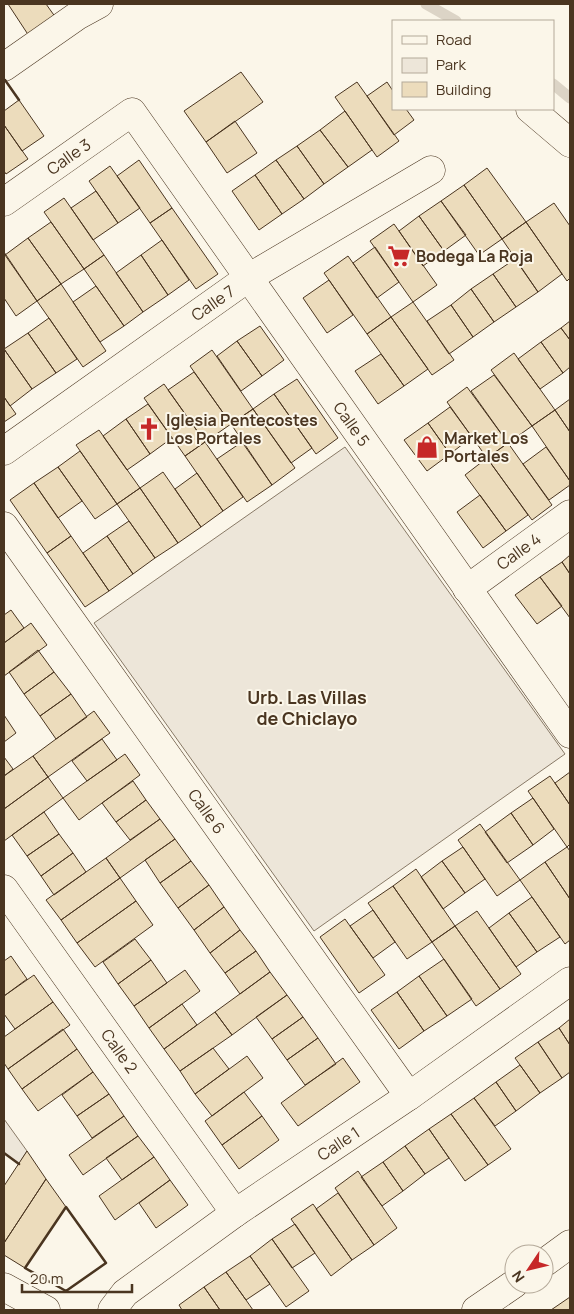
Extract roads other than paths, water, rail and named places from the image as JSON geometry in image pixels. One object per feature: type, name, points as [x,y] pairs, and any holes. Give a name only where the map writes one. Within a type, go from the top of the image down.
[{"type":"street","points":[[4,68],[77,16],[100,4]]},
{"type":"street","points":[[531,110],[570,143]]},
{"type":"street","name":"Calle 3","points":[[4,202],[132,112]]},
{"type":"street","name":"Calle 5","points":[[132,112],[570,734]]},
{"type":"street","name":"Calle 7","points":[[4,450],[248,278],[431,170]]},
{"type":"street","name":"Calle 4","points":[[467,589],[570,514]]},
{"type":"street","name":"Calle 6","points":[[4,526],[409,1096]]},
{"type":"street","name":"Calle 2","points":[[4,889],[235,1214]]},
{"type":"street","name":"Calle 1","points":[[112,1310],[125,1293],[235,1214],[409,1096],[570,981]]},
{"type":"street","points":[[554,1256],[570,1244]]},
{"type":"street","points":[[4,1287],[46,1310]]},
{"type":"street","points":[[476,1310],[504,1291]]},
{"type":"waterway","points":[[426,4],[454,20]]},
{"type":"waterway","points":[[554,85],[570,98]]},
{"type":"place","name":"Bodega La Roja","points":[[399,256]]},
{"type":"place","name":"Iglesia Pentecostes Los Portales","points":[[149,429]]},
{"type":"place","name":"Market Los Portales","points":[[427,447]]},
{"type":"district","name":"Urb. Las Villas de Chiclayo","points":[[307,708]]}]
